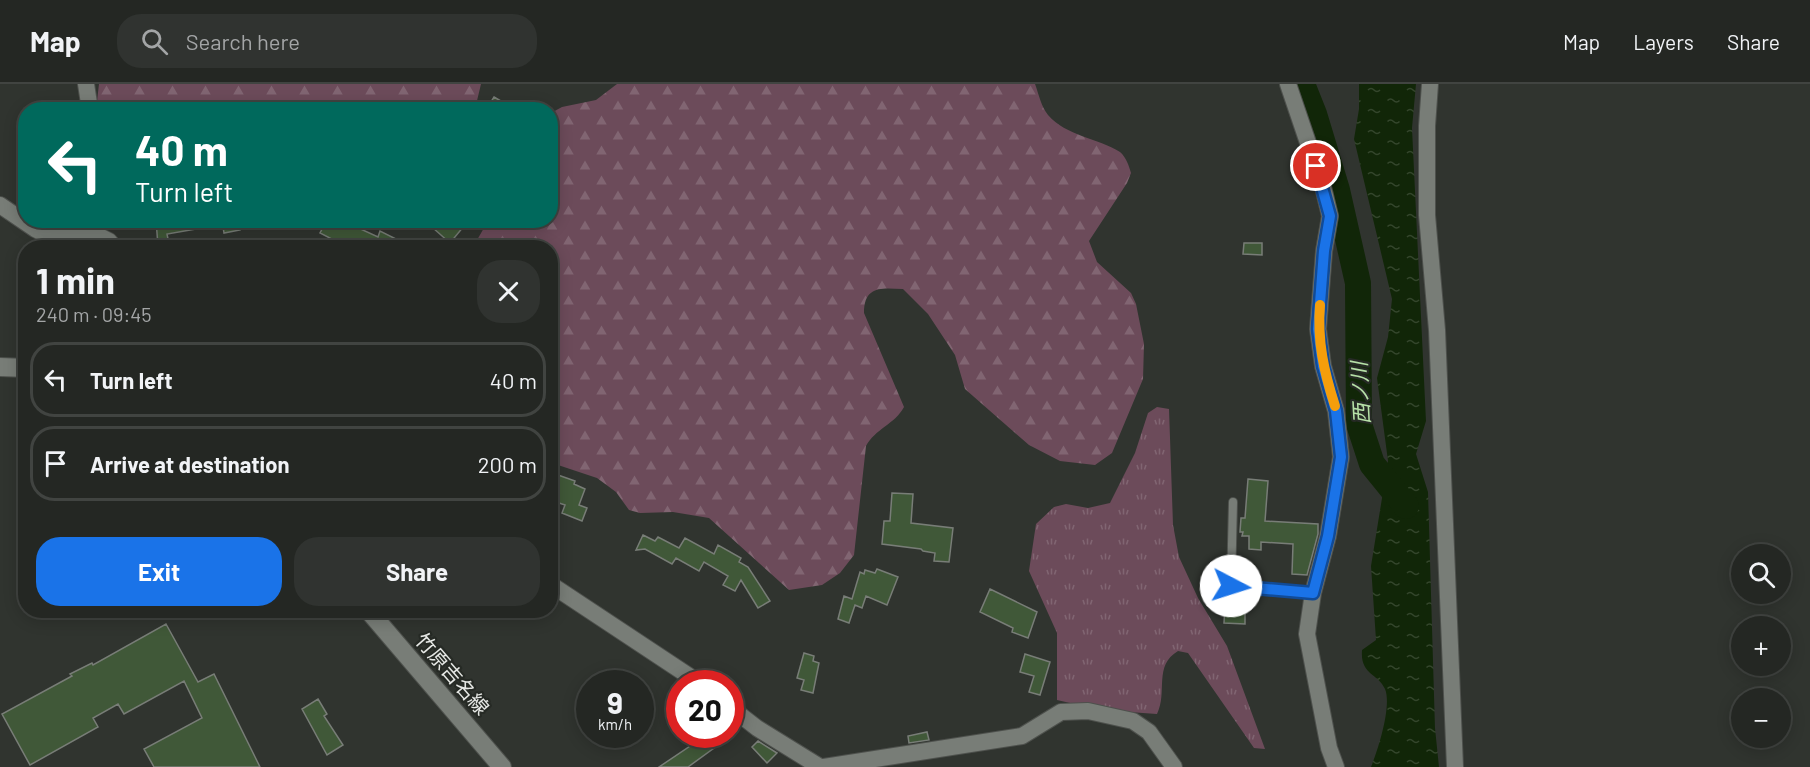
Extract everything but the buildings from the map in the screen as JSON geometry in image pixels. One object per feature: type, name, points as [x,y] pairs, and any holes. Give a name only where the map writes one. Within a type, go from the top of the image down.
[{"type":"main road","points":[[0,367],[18,368]]},
{"type":"main road","name":"竹原吉名線","points":[[375,618],[502,767]]},
{"type":"street","points":[[86,84],[89,102]]},
{"type":"street","points":[[1288,84],[1323,187],[1330,216],[1324,251],[1318,329],[1323,366],[1336,411],[1341,457],[1328,536],[1313,593],[1307,634],[1329,748],[1336,767]]},
{"type":"street","points":[[1430,84],[1427,126],[1427,215],[1437,330],[1455,767]]},
{"type":"street","points":[[0,206],[18,218]]},
{"type":"street","points":[[33,228],[53,238],[91,228]]},
{"type":"street","points":[[96,228],[108,240]]},
{"type":"street","points":[[558,589],[680,670]]},
{"type":"street","points":[[744,718],[823,767],[1022,736],[1061,712],[1088,711],[1133,721],[1141,726],[1149,732],[1174,767]]},
{"type":"lane","points":[[1233,502],[1231,586],[1313,593]]},
{"type":"green space","points":[[99,84],[481,84],[477,102],[97,102]]},
{"type":"green space","points":[[617,84],[1035,84],[1044,108],[1055,122],[1120,152],[1126,159],[1131,173],[1127,183],[1089,241],[1097,262],[1131,293],[1136,304],[1144,344],[1143,379],[1112,453],[1095,465],[1060,461],[1029,445],[965,389],[955,355],[928,314],[903,289],[888,288],[876,290],[867,297],[864,313],[904,407],[896,418],[874,435],[866,446],[854,555],[840,573],[822,585],[789,590],[709,518],[673,512],[640,513],[629,510],[616,492],[597,478],[558,465],[558,240],[477,240],[484,228],[558,228],[558,109],[596,100]]},
{"type":"green space","points":[[1157,407],[1169,409],[1173,525],[1179,557],[1198,598],[1227,646],[1265,749],[1254,748],[1188,653],[1178,651],[1170,657],[1166,664],[1157,714],[1101,710],[1057,700],[1057,633],[1029,571],[1036,524],[1054,507],[1066,504],[1088,508],[1110,503],[1135,453],[1148,413]]},
{"type":"water","points":[[1359,84],[1416,84],[1412,128],[1426,421],[1416,454],[1428,492],[1435,728],[1439,767],[1371,767],[1383,728],[1387,697],[1382,684],[1364,664],[1362,650],[1376,640],[1371,566],[1388,461],[1377,378],[1388,337],[1392,299],[1354,139],[1359,109]]},
{"type":"waterway","name":"西ノ川","points":[[1302,84],[1314,114],[1337,190],[1358,283],[1359,424],[1372,464],[1406,506]]},
{"type":"slow traffic","points":[[1320,305],[1318,329],[1323,366],[1335,406]]},
{"type":"route","points":[[1231,586],[1313,593],[1328,536],[1341,457],[1336,411],[1323,366],[1318,329],[1324,251],[1330,216],[1316,166]]}]
